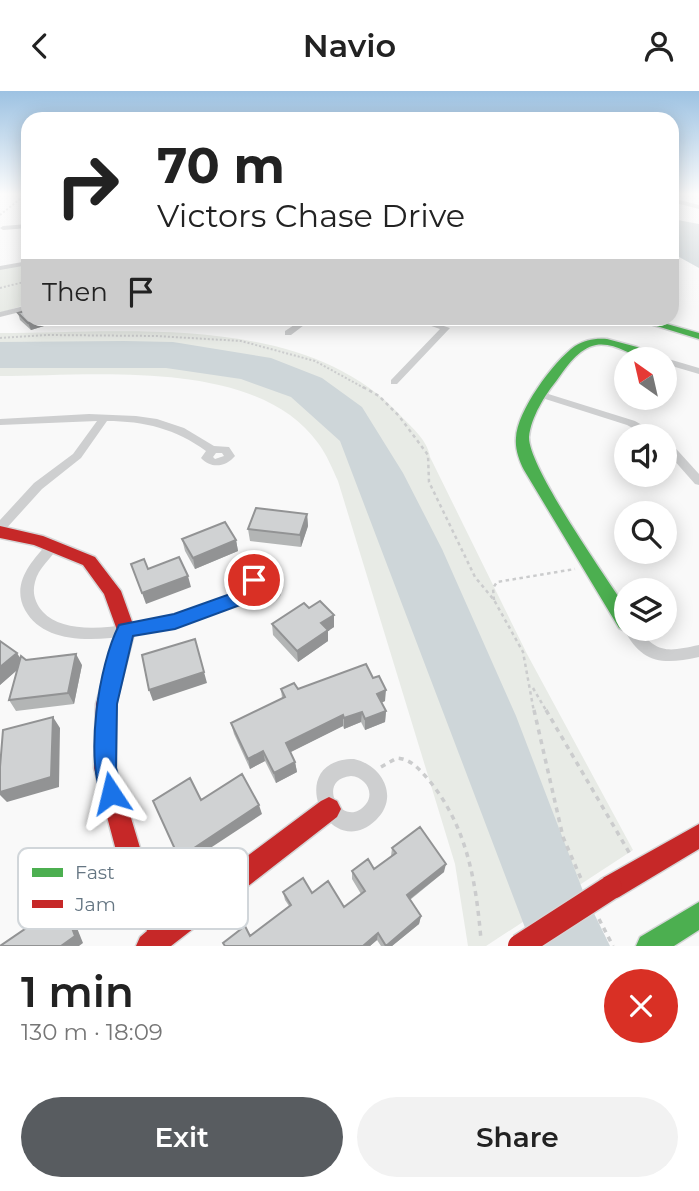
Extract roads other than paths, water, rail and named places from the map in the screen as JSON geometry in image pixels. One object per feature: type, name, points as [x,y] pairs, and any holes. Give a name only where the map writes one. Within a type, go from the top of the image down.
[{"type":"street","points":[[0,268],[21,264]]},
{"type":"street","points":[[0,316],[21,309]]},
{"type":"street","points":[[288,333],[298,326]]},
{"type":"street","points":[[394,382],[446,328],[439,326]]},
{"type":"street","points":[[664,326],[699,336]]},
{"type":"street","points":[[614,605],[538,484],[524,458],[522,445],[526,422],[542,395],[576,350],[587,343],[616,347]]},
{"type":"street","points":[[677,365],[699,371]]},
{"type":"street","points":[[542,395],[633,424]]},
{"type":"street","points":[[0,422],[104,418],[152,421],[174,427],[212,450]]},
{"type":"street","points":[[104,418],[77,456],[38,486],[0,530],[37,540],[89,561],[112,590],[126,630],[106,704],[105,768],[128,848]]},
{"type":"street","points":[[677,456],[699,481]]},
{"type":"street","points":[[52,547],[33,569],[25,589],[33,611],[52,628],[81,635],[126,630],[175,621],[244,596]]},
{"type":"street","points":[[638,641],[643,649],[668,658],[699,651]]},
{"type":"street","points":[[356,767],[371,776],[378,788],[378,798],[367,816],[346,821],[328,809],[325,788],[337,771],[356,767]]},
{"type":"street","points":[[248,870],[328,809]]},
{"type":"street","points":[[520,946],[638,870],[699,836]]},
{"type":"street","points":[[649,946],[699,915]]},
{"type":"street","points":[[159,929],[162,935]]},
{"type":"street","points":[[149,946],[170,929]]}]
